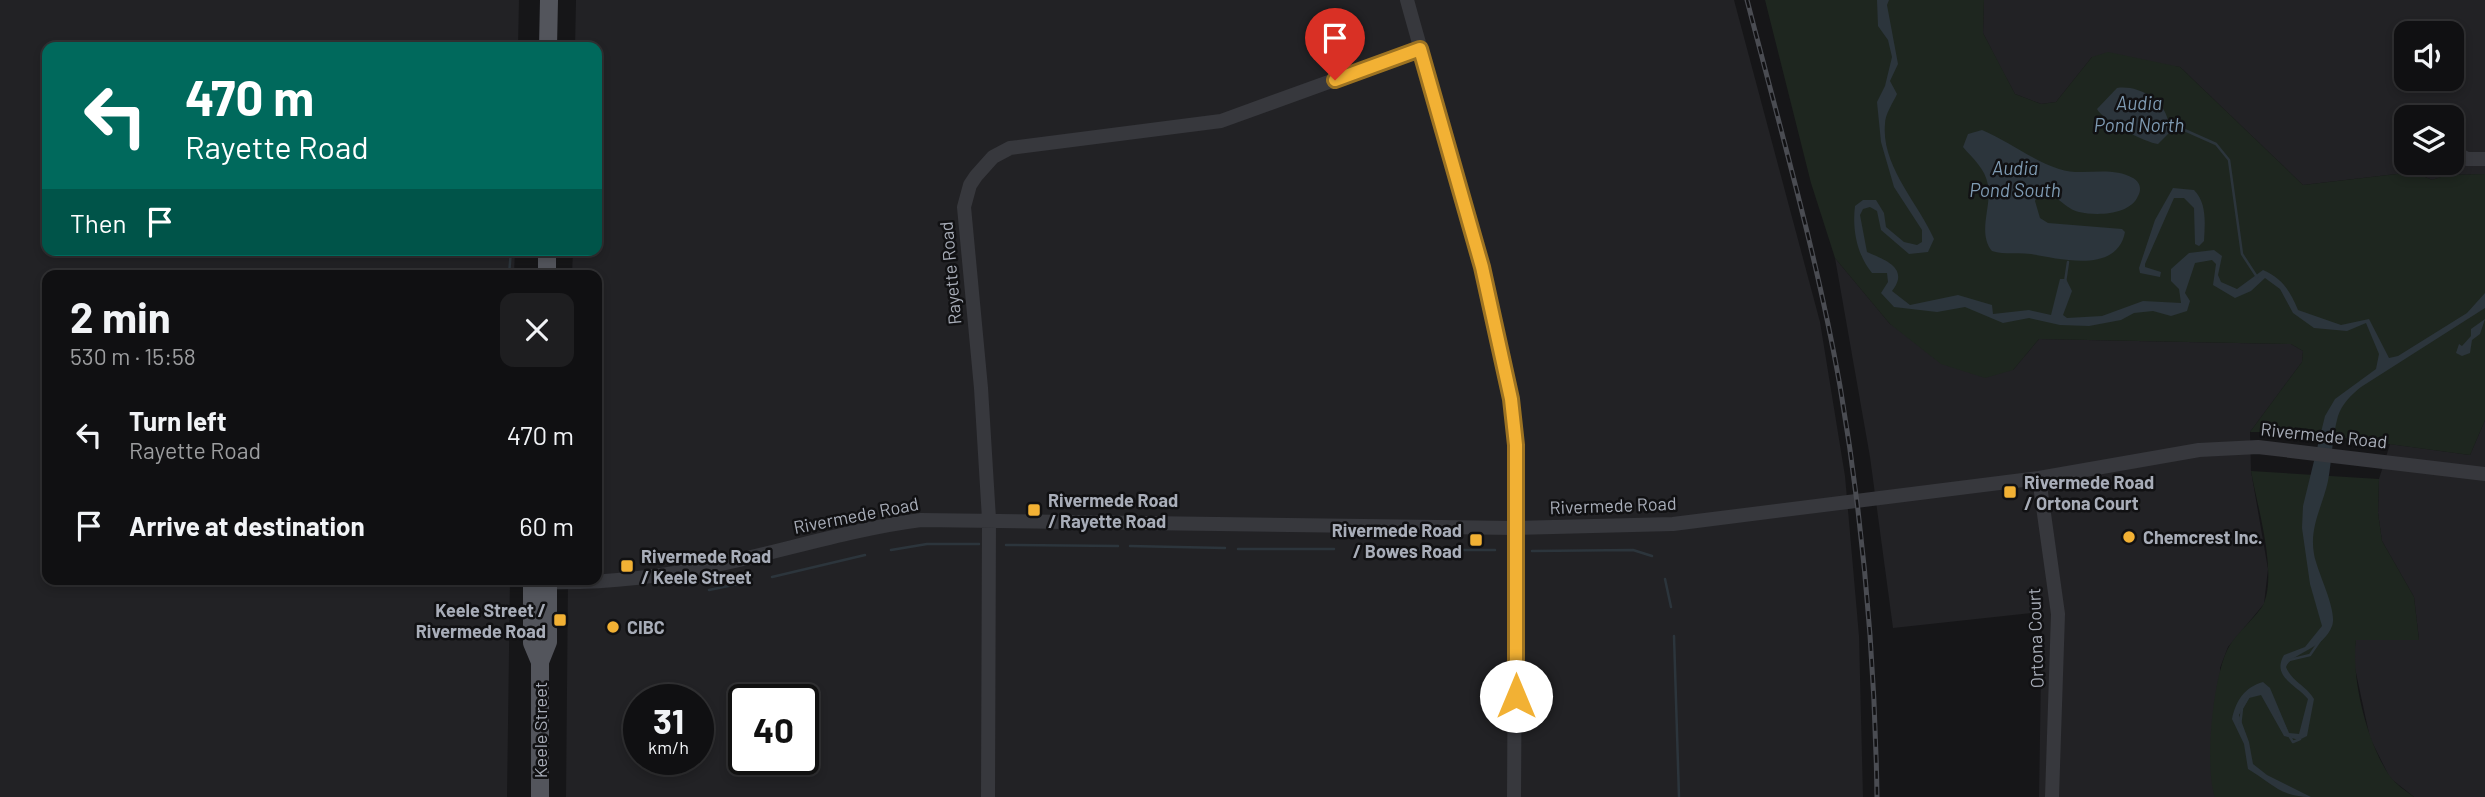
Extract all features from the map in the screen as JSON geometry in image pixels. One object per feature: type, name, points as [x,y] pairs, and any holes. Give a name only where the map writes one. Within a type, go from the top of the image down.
[{"type":"main road","points":[[548,42],[549,0]]},
{"type":"main road","name":"Keele Street","points":[[540,797],[540,662],[548,642],[541,585]]},
{"type":"street","points":[[1407,0],[1482,267],[1504,366],[1516,445],[1514,797]]},
{"type":"street","name":"Rayette Road","points":[[988,797],[989,519],[981,388],[964,207],[970,185],[984,166],[1010,148],[1028,143],[1181,128],[1222,121],[1420,49]]},
{"type":"street","points":[[2464,157],[2485,159]]},
{"type":"street","name":"Rivermede Road","points":[[602,578],[645,576],[714,566],[892,524],[989,519],[1514,527],[1673,524],[2039,478],[2199,450],[2258,447],[2485,474]]},
{"type":"street","name":"Ortona Court","points":[[2039,478],[2057,614],[2052,797]]},
{"type":"shaded area","points":[[0,0],[519,0],[518,42],[42,42],[42,256],[515,256],[514,270],[42,270],[42,585],[510,585],[507,797],[0,797]]},
{"type":"shaded area","points":[[576,0],[1734,0],[1820,322],[1845,476],[1859,636],[1863,797],[566,797],[568,585],[602,585],[602,270],[572,270],[573,256],[602,256],[602,42],[575,42]]},
{"type":"shaded area","points":[[1765,0],[1984,0],[1983,33],[2015,94],[2041,104],[2056,102],[2092,57],[2108,52],[2180,67],[2303,185],[2394,174],[2421,175],[2432,180],[2447,175],[2485,174],[2485,420],[2470,455],[2300,432],[2250,432],[2302,362],[2303,351],[2291,344],[2039,339],[2013,370],[1985,378],[1941,364],[1890,324],[1835,258],[1811,183]]},
{"type":"shaded area","points":[[1984,0],[2485,0],[2485,174],[2464,175],[2464,105],[2394,105],[2394,174],[2303,185],[2180,67],[2092,57],[2056,102],[2041,104],[2015,94],[1983,33]]},
{"type":"shaded area","points":[[2421,175],[2448,175],[2432,180]]},
{"type":"shaded area","points":[[1835,258],[1890,324],[2013,370],[2039,339],[2291,344],[2303,351],[2302,362],[2250,432],[2251,471],[2268,569],[2264,604],[2228,647],[2220,668],[2222,797],[2039,797],[2042,612],[1893,628],[1870,457]]},
{"type":"shaded area","points":[[2485,420],[2485,797],[2414,797],[2390,778],[2370,738],[2353,659],[2356,640],[2419,640],[2414,597],[2382,541],[2378,513],[2379,479],[2390,444],[2470,455]]},
{"type":"shaded area","points":[[2251,471],[2379,479],[2378,513],[2382,541],[2414,597],[2419,640],[2356,640],[2356,673],[2362,710],[2381,761],[2394,781],[2414,797],[2215,797],[2210,743],[2219,676],[2230,645],[2262,607],[2267,590],[2267,556]]},
{"type":"water","points":[[1877,0],[1889,0],[1887,5],[1898,64],[1890,81],[1897,94],[1885,120],[1885,140],[1895,170],[1934,239],[1928,252],[1909,254],[1881,230],[1877,211],[1870,207],[1863,209],[1860,215],[1867,252],[1893,266],[1898,276],[1892,291],[1910,305],[1958,295],[1992,305],[1993,314],[2029,310],[2051,315],[2060,279],[2066,279],[2072,291],[2063,315],[2067,318],[2102,316],[2143,301],[2181,303],[2179,289],[2171,281],[2171,269],[2189,253],[2214,250],[2222,256],[2218,275],[2221,282],[2237,289],[2263,270],[2285,286],[2298,310],[2341,325],[2369,319],[2389,358],[2398,356],[2467,313],[2485,293],[2485,308],[2361,387],[2347,400],[2338,416],[2328,481],[2313,535],[2316,562],[2332,611],[2332,626],[2322,640],[2294,658],[2286,667],[2314,699],[2307,736],[2299,740],[2284,736],[2261,695],[2249,698],[2239,715],[2249,742],[2253,764],[2267,775],[2311,797],[2284,792],[2248,769],[2244,744],[2232,719],[2242,695],[2263,682],[2270,688],[2289,733],[2299,734],[2308,699],[2283,675],[2281,663],[2284,655],[2305,647],[2322,626],[2310,584],[2302,528],[2303,506],[2325,416],[2335,399],[2376,369],[2379,354],[2366,323],[2347,331],[2314,328],[2293,313],[2280,289],[2265,278],[2251,291],[2235,298],[2213,285],[2216,264],[2212,260],[2195,263],[2185,293],[2190,301],[2187,311],[2171,316],[2153,311],[2134,313],[2121,320],[2089,326],[2060,325],[2029,318],[2003,323],[1965,307],[1937,312],[1894,307],[1881,293],[1888,282],[1887,273],[1872,273],[1867,266],[1859,250],[1854,224],[1855,206],[1863,200],[1876,200],[1884,213],[1886,227],[1904,242],[1917,245],[1922,242],[1922,230],[1894,187],[1881,142],[1877,102],[1885,86],[1892,57],[1888,40],[1878,26]]},
{"type":"water","name":"Audia Pond North","points":[[2117,88],[2141,91],[2155,100],[2168,120],[2180,126],[2178,132],[2168,134],[2158,144],[2115,125],[2097,109]]},
{"type":"water","name":"Audia Pond South","points":[[1982,130],[2059,169],[2115,172],[2135,180],[2140,191],[2134,202],[2112,213],[2079,212],[2049,195],[2037,196],[2035,201],[2040,218],[2048,223],[2122,229],[2125,232],[2120,245],[2111,254],[2086,261],[1992,251],[1985,228],[1988,185],[1978,164],[1963,147],[1968,134]]},
{"type":"water","points":[[2173,188],[2194,190],[2198,195],[2204,214],[2204,241],[2199,246],[2195,244],[2194,208],[2184,198],[2174,198],[2145,264],[2145,267],[2161,272],[2160,277],[2140,273],[2139,268],[2155,220]]},
{"type":"water","points":[[2485,319],[2480,334],[2472,340],[2470,353],[2462,356],[2456,353],[2459,344],[2462,346],[2471,336],[2471,329]]},
{"type":"waterway","points":[[2180,128],[2216,144],[2229,160],[2242,254],[2257,277]]},
{"type":"waterway","points":[[509,270],[511,256]]},
{"type":"waterway","points":[[2065,282],[2068,262]]},
{"type":"waterway","points":[[891,550],[927,544],[979,544]]},
{"type":"waterway","points":[[1006,545],[1118,546]]},
{"type":"waterway","points":[[1130,546],[1225,548]]},
{"type":"waterway","points":[[1238,549],[1334,549]]},
{"type":"waterway","points":[[1369,550],[1495,550]]},
{"type":"waterway","points":[[1532,551],[1633,550],[1652,556]]},
{"type":"waterway","points":[[772,577],[865,555]]},
{"type":"waterway","points":[[1665,579],[1671,607]]},
{"type":"waterway","points":[[709,590],[752,581]]},
{"type":"waterway","points":[[1674,636],[1679,797]]},
{"type":"waterway","points":[[2289,660],[2310,655],[2321,639]]},
{"type":"waterway","points":[[2240,726],[2242,708],[2249,696]]},
{"type":"waterway","points":[[2278,712],[2287,732]]},
{"type":"waterway","points":[[2290,737],[2293,742],[2300,739]]},
{"type":"railway","points":[[1747,0],[1809,240],[1840,386],[1866,591],[1874,694],[1877,797]]},
{"type":"place","name":"Rivermede Road / Ortona Court","points":[[2010,492]]},
{"type":"place","name":"Rivermede Road / Rayette Road","points":[[1034,510]]},
{"type":"place","name":"Chemcrest Inc.","points":[[2129,537]]},
{"type":"place","name":"Rivermede Road / Bowes Road","points":[[1476,540]]},
{"type":"place","name":"Rivermede Road / Keele Street","points":[[627,566]]},
{"type":"place","name":"Keele Street / Rivermede Road","points":[[560,620]]},
{"type":"place","name":"CIBC","points":[[613,627]]},
{"type":"route","points":[[1335,80],[1420,49],[1482,267],[1511,399],[1516,445],[1516,696]]}]
